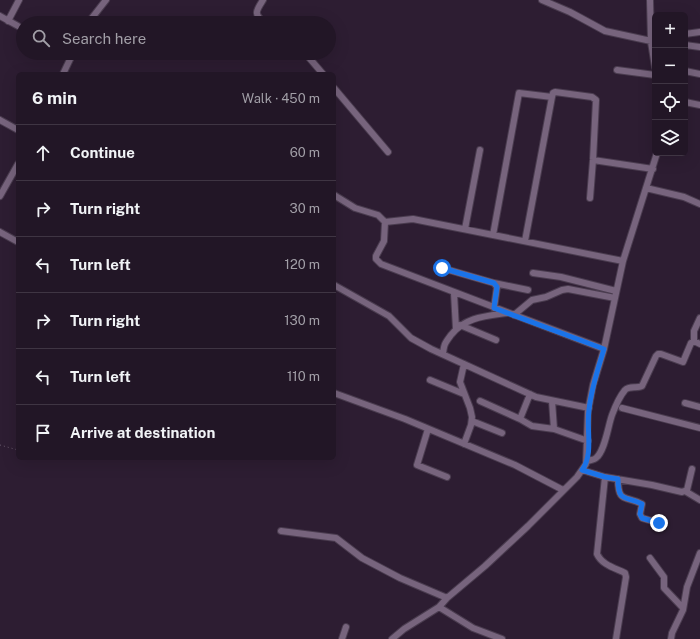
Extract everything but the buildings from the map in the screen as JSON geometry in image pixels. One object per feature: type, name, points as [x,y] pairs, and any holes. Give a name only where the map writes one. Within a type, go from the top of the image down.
[{"type":"street","points":[[8,20],[19,0]]},
{"type":"street","points":[[93,16],[106,0]]},
{"type":"street","points":[[258,16],[256,13],[257,9],[263,0]]},
{"type":"street","points":[[542,0],[570,12],[605,31],[652,42],[650,0]]},
{"type":"street","points":[[0,16],[16,25]]},
{"type":"street","points":[[688,34],[700,32]]},
{"type":"street","points":[[688,45],[700,47]]},
{"type":"street","points":[[64,72],[70,60]]},
{"type":"street","points":[[311,60],[321,72]]},
{"type":"street","points":[[617,70],[652,75]]},
{"type":"street","points":[[688,72],[700,74]]},
{"type":"street","points":[[336,90],[388,152]]},
{"type":"street","points":[[525,241],[552,98],[555,92],[595,99],[590,198]]},
{"type":"street","points":[[493,235],[520,93],[552,98]]},
{"type":"street","points":[[688,103],[700,105]]},
{"type":"street","points":[[1,122],[16,129]]},
{"type":"street","points":[[465,229],[480,150]]},
{"type":"street","points":[[392,639],[404,629],[439,606],[501,551],[528,526],[586,464],[589,408],[593,385],[604,349],[622,261],[656,156]]},
{"type":"street","points":[[593,160],[653,169]]},
{"type":"street","points":[[0,196],[16,168]]},
{"type":"street","points":[[646,188],[684,197],[700,204]]},
{"type":"street","points":[[336,196],[355,208],[378,215],[385,222],[384,241],[376,256],[378,262],[454,293],[604,349]]},
{"type":"street","points":[[385,222],[413,219],[622,261]]},
{"type":"street","points":[[0,232],[16,241]]},
{"type":"street","points":[[442,268],[494,283],[528,290]]},
{"type":"street","points":[[532,273],[561,277],[615,294]]},
{"type":"street","points":[[494,283],[497,287],[494,308]]},
{"type":"street","points":[[336,287],[389,316],[411,338],[431,349],[530,394],[552,401],[589,408]]},
{"type":"street","points":[[431,349],[444,344],[458,327],[471,319],[482,316],[511,314],[520,311],[532,300],[568,289],[615,294]]},
{"type":"street","points":[[454,293],[458,327]]},
{"type":"street","points":[[524,306],[528,320]]},
{"type":"street","points":[[587,461],[593,460],[598,456],[602,448],[612,414],[627,389],[639,388],[642,386],[656,356],[661,354],[683,362],[691,343],[697,342],[694,331],[700,318]]},
{"type":"street","points":[[458,327],[496,340]]},
{"type":"street","points":[[443,354],[444,344]]},
{"type":"street","points":[[464,364],[460,382],[470,408],[472,421],[464,444]]},
{"type":"street","points":[[430,380],[464,394]]},
{"type":"street","points":[[336,394],[428,429],[515,465],[563,490]]},
{"type":"street","points":[[520,419],[530,394]]},
{"type":"street","points":[[480,401],[532,426],[554,429],[588,441]]},
{"type":"street","points":[[552,401],[554,429]]},
{"type":"street","points":[[685,403],[700,407]]},
{"type":"street","points":[[622,408],[700,428]]},
{"type":"street","points":[[472,421],[502,433]]},
{"type":"street","points":[[428,429],[417,465],[447,477]]},
{"type":"street","points":[[686,491],[692,469]]},
{"type":"street","points":[[582,470],[605,477],[682,492],[686,491],[700,500]]},
{"type":"street","points":[[605,477],[597,554],[599,559],[625,573],[626,577],[616,639]]},
{"type":"street","points":[[618,479],[618,491],[620,495],[624,498],[642,504],[640,514],[642,518],[659,523]]},
{"type":"street","points":[[281,531],[336,538],[362,558],[400,578],[447,598]]},
{"type":"street","points":[[671,639],[672,633],[684,608],[687,587],[700,553]]},
{"type":"street","points":[[650,558],[664,577],[663,586],[666,591],[684,608]]},
{"type":"street","points":[[439,606],[473,628],[502,639]]},
{"type":"street","points":[[342,639],[346,627]]},
{"type":"path","points":[[0,445],[16,449]]},
{"type":"route","points":[[442,268],[494,283],[497,287],[494,308],[604,349],[593,385],[588,411],[588,456],[586,464],[582,470],[605,477],[618,479],[618,491],[620,495],[624,498],[642,504],[640,514],[642,518],[659,523]]}]
